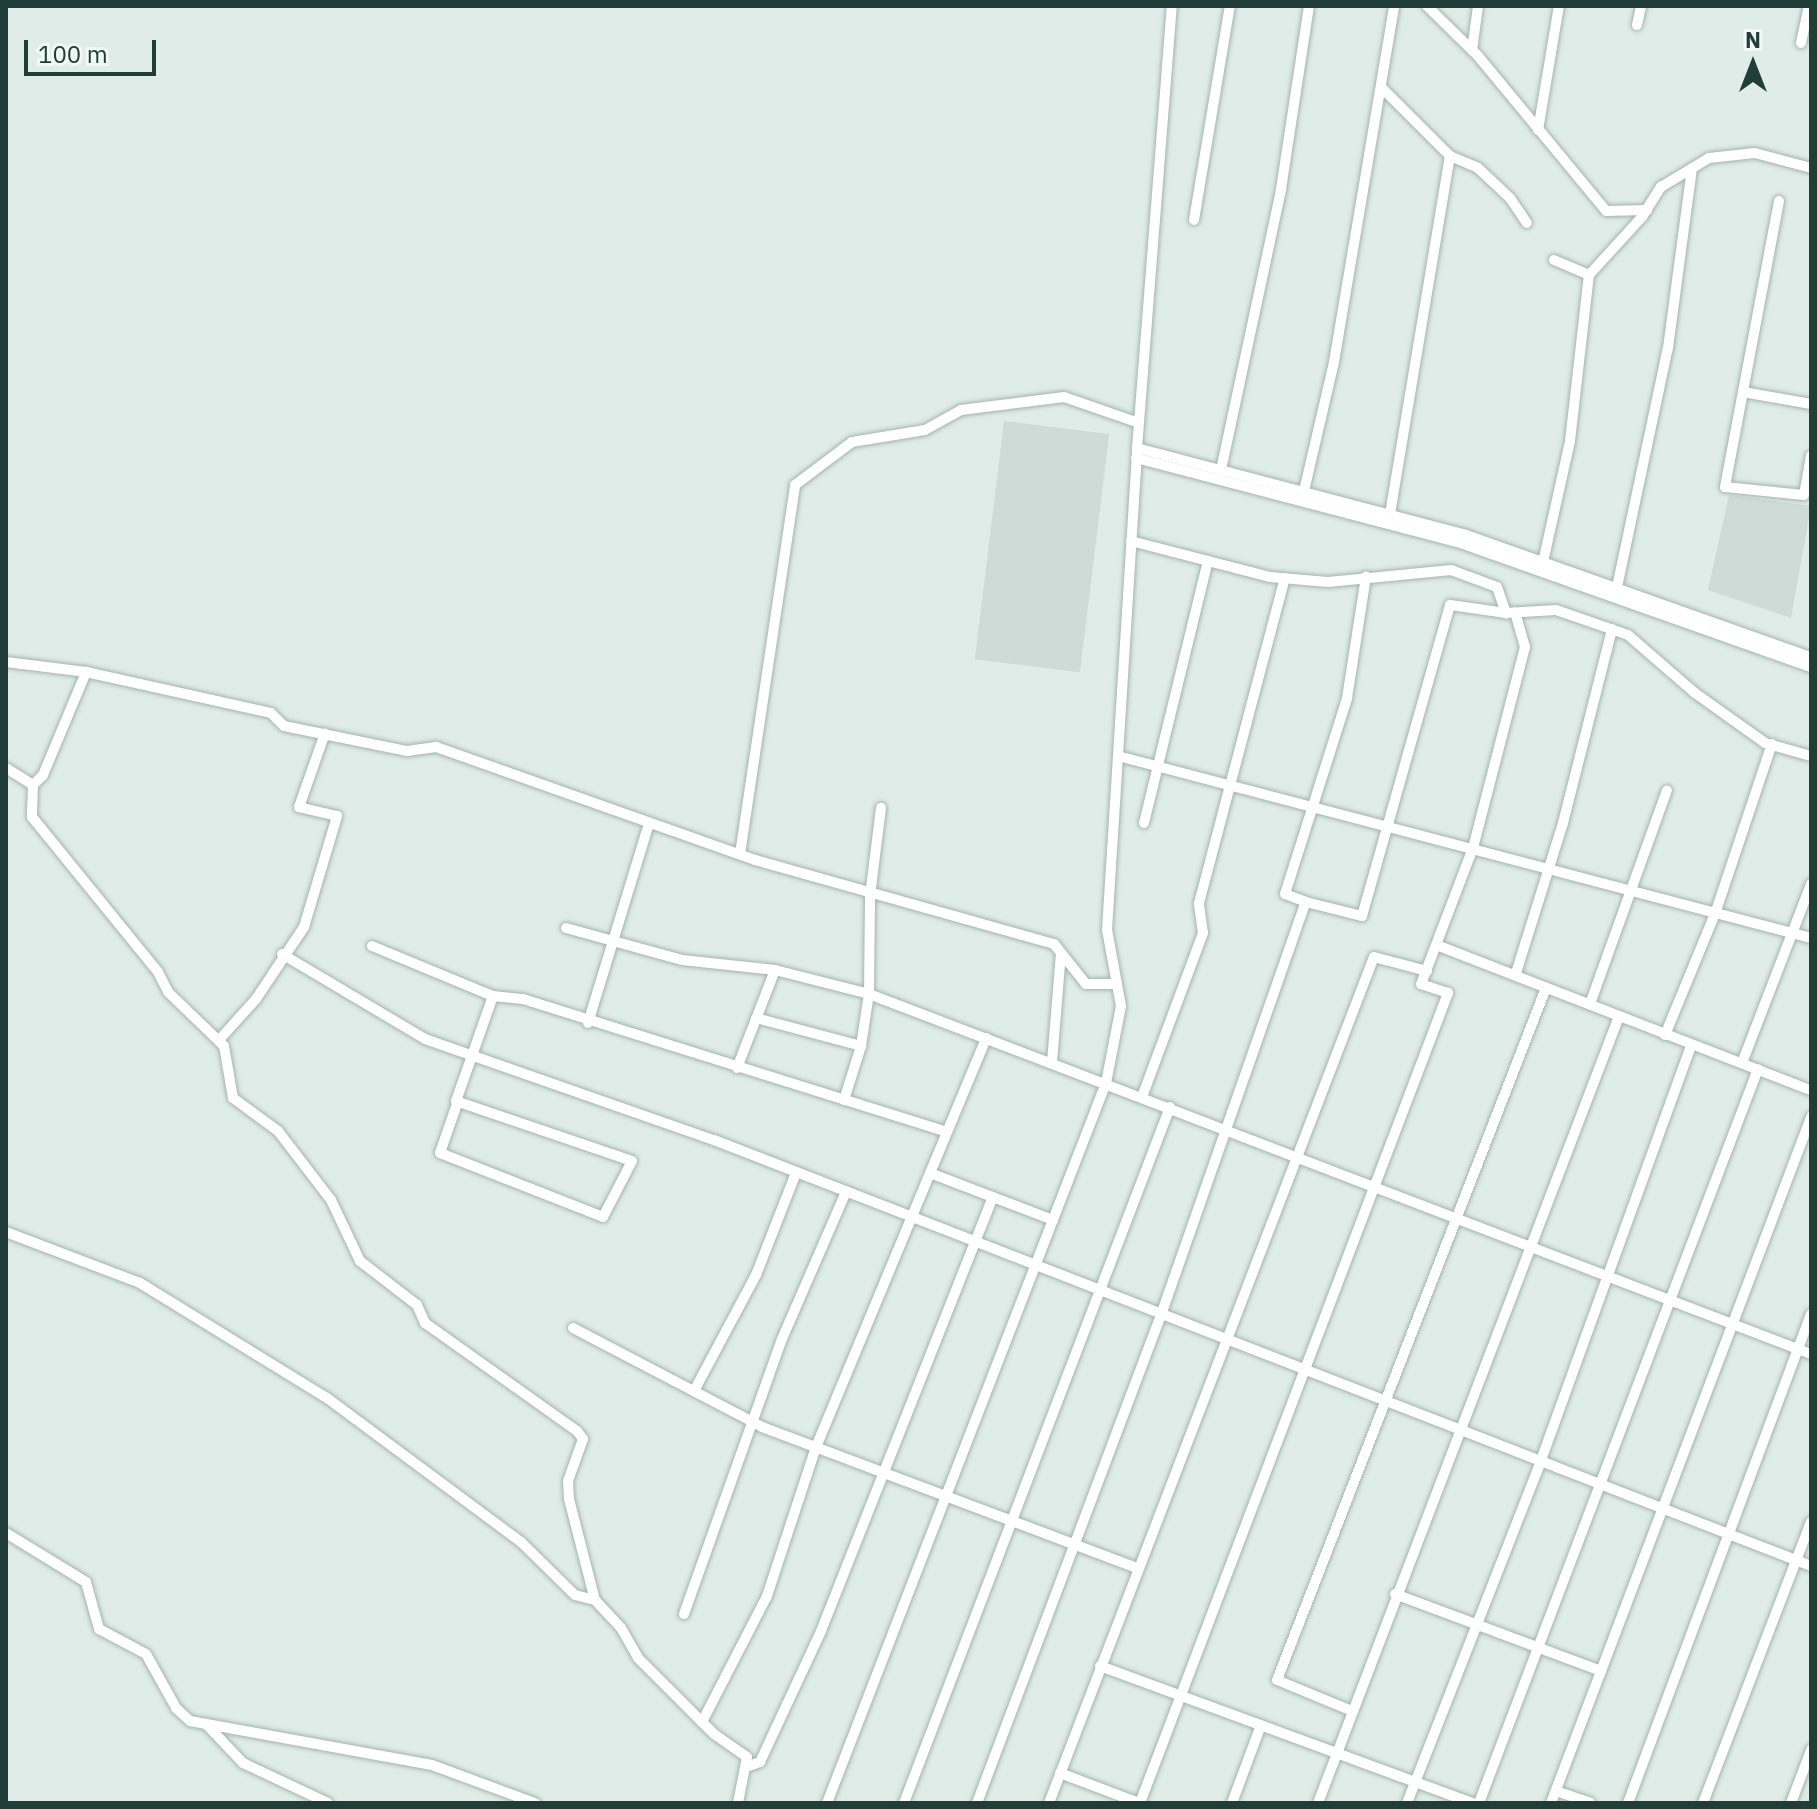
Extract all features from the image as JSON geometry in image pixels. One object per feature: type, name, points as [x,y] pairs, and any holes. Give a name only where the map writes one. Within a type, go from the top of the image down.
[{"type":"street","points":[[827,1803],[948,1499],[1106,1083],[1121,1006],[1107,930],[1136,453],[1172,6]]},
{"type":"street","points":[[1194,220],[1230,6]]},
{"type":"street","points":[[1221,470],[1281,189],[1309,6]]},
{"type":"street","points":[[1304,491],[1334,362],[1394,6]]},
{"type":"street","points":[[1427,6],[1472,50],[1606,211],[1647,210]]},
{"type":"street","points":[[1472,50],[1478,6]]},
{"type":"street","points":[[1538,130],[1559,6]]},
{"type":"street","points":[[1637,25],[1641,6]]},
{"type":"street","points":[[1801,43],[1809,6]]},
{"type":"street","points":[[1381,87],[1450,156],[1478,168],[1510,198],[1527,223]]},
{"type":"street","points":[[1543,562],[1570,441],[1589,275],[1647,210],[1661,187],[1709,158],[1755,153],[1811,168]]},
{"type":"street","points":[[1390,514],[1450,156]]},
{"type":"street","points":[[1617,587],[1668,348],[1692,169]]},
{"type":"street","points":[[1779,201],[1725,487],[1804,495],[1811,456]]},
{"type":"street","points":[[1554,260],[1589,275]]},
{"type":"street","points":[[1743,392],[1811,404]]},
{"type":"street","points":[[740,854],[795,485],[852,442],[925,430],[961,410],[1064,397],[1139,423]]},
{"type":"street","points":[[1136,453],[1221,470],[1390,514],[1617,587],[1811,657]]},
{"type":"street","points":[[1136,453],[1463,544],[1811,667]]},
{"type":"street","points":[[1060,1773],[1139,1803],[1307,1372],[1373,1187],[1448,993],[1421,984],[1439,946],[1473,848],[1525,647],[1497,587],[1451,570],[1328,582],[1285,578],[1131,541]]},
{"type":"street","points":[[1144,823],[1208,561]]},
{"type":"street","points":[[1366,576],[1347,698],[1285,894],[1362,916],[1391,827],[1450,605],[1511,613],[1556,610],[1628,635],[1695,693],[1772,744],[1811,756]]},
{"type":"street","points":[[1142,1097],[1203,933],[1199,903],[1233,786],[1285,578]]},
{"type":"street","points":[[1516,973],[1549,868],[1612,629]]},
{"type":"street","points":[[6,662],[86,672],[271,713],[284,726],[407,751],[436,747],[649,824],[870,896],[1054,944],[1086,984],[1117,984]]},
{"type":"street","points":[[86,672],[43,775],[33,785],[32,817],[158,972],[168,992],[224,1046],[233,1098],[278,1131],[331,1200],[360,1261],[417,1305],[425,1323],[583,1439],[568,1481],[595,1600],[621,1628],[638,1658],[702,1722],[747,1757],[749,1766],[738,1803]]},
{"type":"street","points":[[219,1040],[256,999],[282,954],[304,927],[337,816],[299,807],[325,733]]},
{"type":"street","points":[[1665,1035],[1716,911],[1772,744]]},
{"type":"street","points":[[1118,756],[1811,938]]},
{"type":"street","points":[[6,768],[33,785]]},
{"type":"street","points":[[1590,1004],[1667,790]]},
{"type":"street","points":[[844,1100],[861,1046],[869,994],[870,896],[881,808]]},
{"type":"street","points":[[588,1023],[649,824]]},
{"type":"street","points":[[1742,1063],[1811,884]]},
{"type":"street","points":[[977,1803],[1161,1315],[1223,1127],[1306,902]]},
{"type":"street","points":[[566,928],[705,964],[775,970],[869,994],[1811,1354]]},
{"type":"street","points":[[372,946],[493,996],[523,999],[588,1023],[947,1132]]},
{"type":"street","points":[[1439,946],[1516,973],[1618,1019],[1811,1090]]},
{"type":"street","points":[[1052,1062],[1061,953]]},
{"type":"street","points":[[282,954],[425,1039],[846,1192],[1811,1566]]},
{"type":"street","points":[[1049,1803],[1223,1339],[1374,957],[1427,971]]},
{"type":"street","points":[[737,1068],[775,970]]},
{"type":"street","points":[[1352,1711],[1277,1680],[1546,988]]},
{"type":"street","points":[[458,1101],[541,1126],[632,1161],[603,1217],[440,1153],[470,1053],[493,996]]},
{"type":"street","points":[[756,1018],[861,1046]]},
{"type":"street","points":[[1318,1803],[1395,1594],[1618,1019]]},
{"type":"street","points":[[702,1722],[767,1596],[816,1447],[986,1038]]},
{"type":"street","points":[[1407,1803],[1540,1463],[1691,1045]]},
{"type":"street","points":[[1479,1803],[1758,1069]]},
{"type":"street","points":[[904,1803],[1008,1520],[1170,1107]]},
{"type":"street","points":[[1551,1803],[1811,1117]]},
{"type":"street","points":[[694,1391],[756,1275],[796,1173]]},
{"type":"street","points":[[930,1173],[1053,1220]]},
{"type":"street","points":[[684,1614],[751,1421],[846,1192]]},
{"type":"street","points":[[749,1766],[760,1762],[779,1726],[993,1197]]},
{"type":"street","points":[[6,1232],[140,1283],[300,1382],[521,1542],[575,1595],[595,1600]]},
{"type":"street","points":[[1628,1803],[1811,1314]]},
{"type":"street","points":[[573,1328],[751,1421],[948,1499],[1138,1568]]},
{"type":"street","points":[[1704,1803],[1811,1522]]},
{"type":"street","points":[[6,1533],[86,1582],[99,1629],[146,1654],[176,1708],[190,1721],[432,1765],[535,1803]]},
{"type":"street","points":[[1395,1594],[1539,1645],[1601,1671]]},
{"type":"street","points":[[1100,1666],[1472,1803]]},
{"type":"street","points":[[206,1724],[243,1763],[328,1803]]},
{"type":"street","points":[[1232,1803],[1261,1725]]},
{"type":"street","points":[[1791,1803],[1811,1750]]},
{"type":"street","points":[[1556,1791],[1590,1803]]},
{"type":"shaded area","points":[[1004,421],[1109,434],[1080,672],[975,659]]},
{"type":"shaded area","points":[[1729,495],[1811,506],[1791,618],[1708,590]]}]
